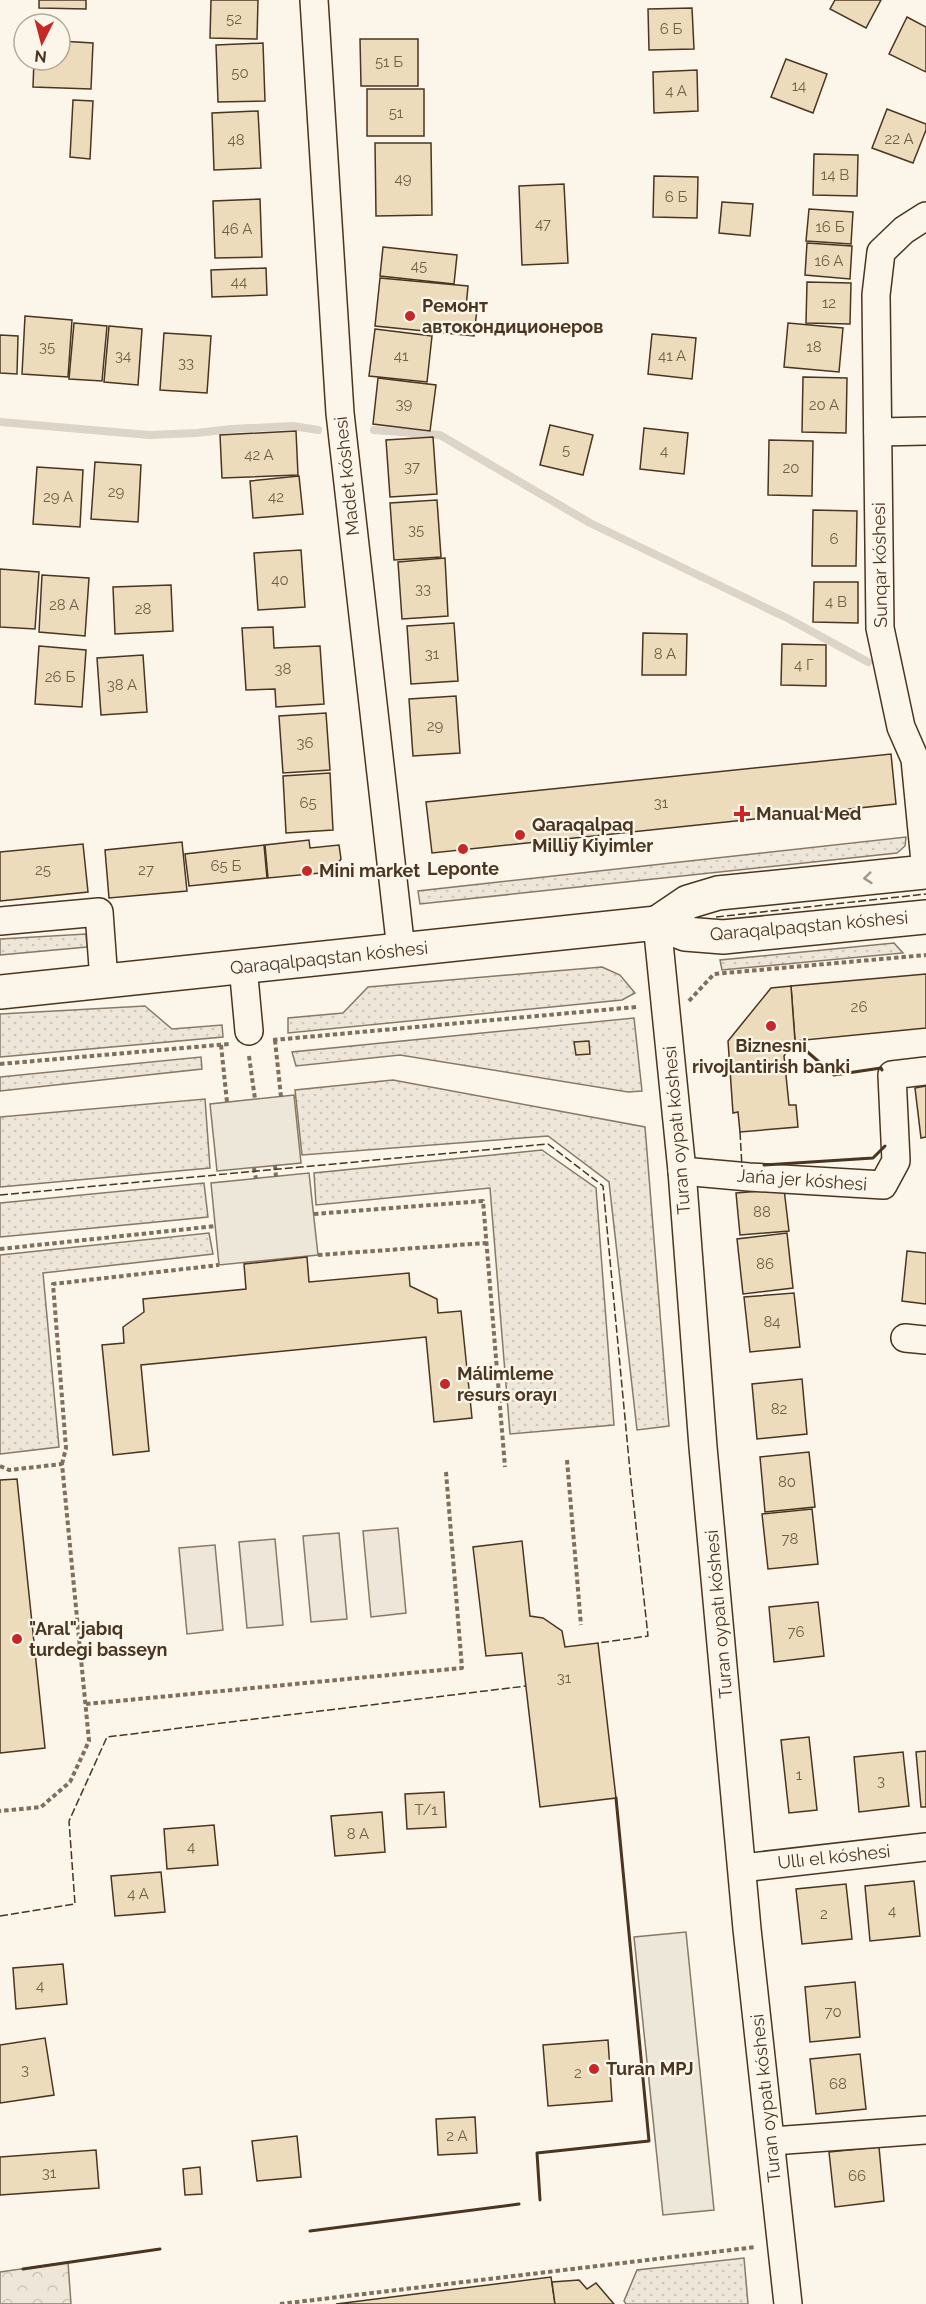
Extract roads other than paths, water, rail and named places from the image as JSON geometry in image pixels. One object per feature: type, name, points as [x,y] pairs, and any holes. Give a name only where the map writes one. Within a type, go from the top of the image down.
[{"type":"main road","name":"Qaraqalpaqstan kóshesi","points":[[657,923],[688,902],[718,893],[926,872]]},
{"type":"main road","name":"Qaraqalpaqstan kóshesi","points":[[0,992],[657,923],[685,934],[723,937],[926,917]]},
{"type":"street","name":"Madet kóshesi","points":[[314,0],[340,413],[401,950]]},
{"type":"street","name":"Sunqar kóshesi","points":[[915,223],[881,252],[876,296],[879,628],[901,727],[915,759],[926,872]]},
{"type":"street","points":[[878,432],[926,431]]},
{"type":"street","points":[[0,921],[99,912],[104,981]]},
{"type":"street","name":"Turan oypatı kóshesi","points":[[657,923],[682,1171],[703,1447],[742,1868],[788,2304]]},
{"type":"street","points":[[243,966],[251,1042]]},
{"type":"street","name":"Jańa jer kóshesi","points":[[682,1171],[883,1185],[896,1161],[891,1075],[926,1071]]},
{"type":"street","name":"Ullı el kóshesi","points":[[742,1868],[926,1847]]},
{"type":"street","points":[[772,2141],[926,2130]]},
{"type":"waterway","points":[[0,422],[149,435],[293,426],[318,430]]},
{"type":"waterway","points":[[374,430],[440,435],[590,523],[787,618],[868,662]]},
{"type":"place","name":"Ремонт автокондиционеров","points":[[410,316]]},
{"type":"place","name":"Manual Med","points":[[742,814]]},
{"type":"place","name":"Qaraqalpaq Milliy Kiyimler","points":[[520,835]]},
{"type":"place","name":"Leponte","points":[[463,849]]},
{"type":"place","name":"Mini market","points":[[307,871]]},
{"type":"place","name":"Biznesni rivojlantirish banki","points":[[771,1026]]},
{"type":"place","name":"Málimleme resurs orayı","points":[[445,1384]]},
{"type":"place","name":"\"Aral\" jabıq turdegi basseyn","points":[[17,1639]]},
{"type":"place","name":"Turan MPJ","points":[[594,2069]]}]
